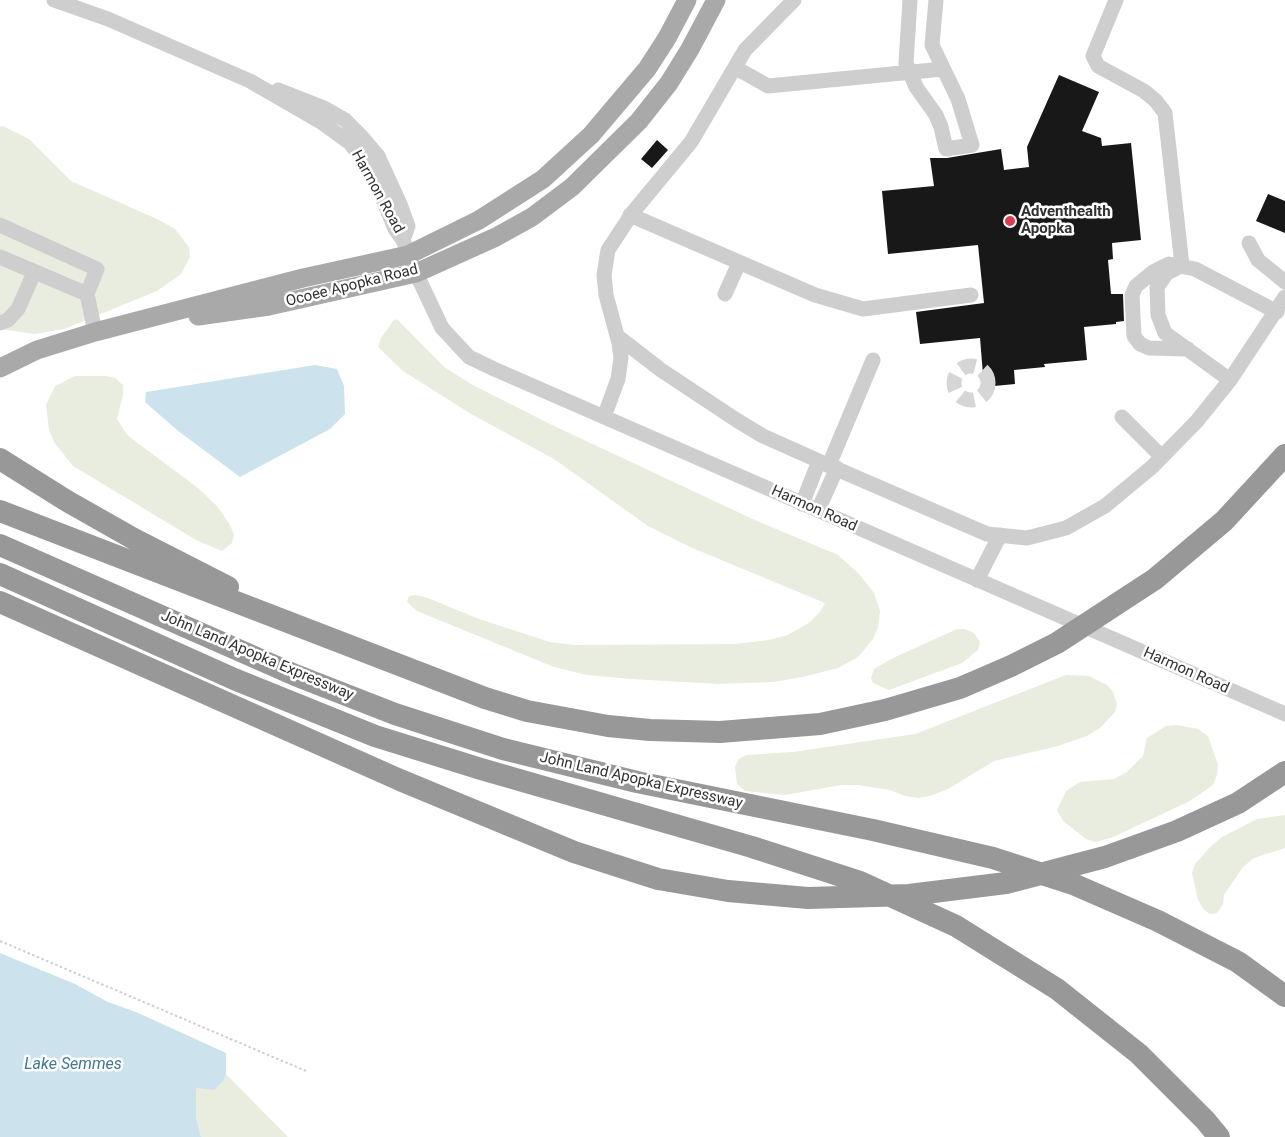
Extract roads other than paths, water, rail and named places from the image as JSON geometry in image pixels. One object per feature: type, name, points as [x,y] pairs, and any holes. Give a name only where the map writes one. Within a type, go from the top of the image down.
[{"type":"highway","points":[[0,511],[485,698],[527,711],[608,726],[685,732],[720,732],[792,727],[885,710],[968,684],[1011,666],[1057,643],[1155,579],[1192,550],[1251,494],[1285,456]]},
{"type":"highway","points":[[0,459],[67,501],[134,539],[308,630]]},
{"type":"highway","name":"John Land Apopka Expressway","points":[[0,545],[295,675],[395,714],[503,749],[637,782],[873,830],[993,858],[1073,884],[1158,921],[1238,962],[1285,996]]},
{"type":"highway","name":"John Land Apopka Expressway","points":[[0,574],[234,678],[375,736],[481,769],[762,850],[860,882],[956,926],[1057,988],[1139,1054],[1205,1120],[1219,1137]]},
{"type":"highway","points":[[0,602],[400,780],[574,852],[658,879],[728,892],[808,898],[909,895],[1013,882],[1105,857],[1208,818],[1238,803],[1285,772]]},
{"type":"main road","name":"Ocoee Apopka Road","points":[[0,368],[37,350],[95,332],[303,278],[406,248],[479,220],[543,179],[591,135],[647,69],[667,38],[687,0]]},
{"type":"main road","name":"Ocoee Apopka Road","points":[[114,327],[269,306],[416,273],[496,237],[532,217],[572,187],[608,154],[638,121],[669,82],[690,49],[716,0]]},
{"type":"street","name":"Harmon Road","points":[[54,0],[108,19],[250,81],[321,122],[350,143],[371,174],[442,328],[469,357],[1285,714]]},
{"type":"street","points":[[604,417],[618,379],[621,358],[606,294],[604,275],[608,250],[630,216],[691,142],[752,41],[794,0]]},
{"type":"street","points":[[910,0],[906,63],[909,72],[936,115],[946,149],[972,145],[958,99],[932,45],[936,0]]},
{"type":"street","points":[[1116,0],[1093,56],[1098,66],[1144,91],[1156,101],[1164,113],[1182,265]]},
{"type":"street","points":[[736,68],[768,86],[943,68]]},
{"type":"street","points":[[630,216],[815,295],[863,309],[971,295]]},
{"type":"street","points":[[0,226],[97,269],[86,294],[95,332]]},
{"type":"street","points":[[1249,242],[1258,260],[1285,282]]},
{"type":"street","points":[[0,257],[86,294]]},
{"type":"street","points":[[725,294],[739,263]]},
{"type":"street","points":[[1188,349],[1150,348],[1140,344],[1134,336],[1132,296],[1136,286],[1142,279],[1169,264],[1195,269],[1277,312]]},
{"type":"street","points":[[1182,265],[1167,273],[1158,287],[1158,315],[1165,333],[1230,380]]},
{"type":"street","points":[[0,323],[8,320],[18,309],[34,273]]},
{"type":"street","points":[[617,336],[661,370],[763,436],[987,534],[1027,538],[1066,528],[1105,506],[1162,457],[1197,421],[1230,380],[1277,312],[1285,297]]},
{"type":"street","points":[[802,504],[825,463],[874,360]]},
{"type":"street","points":[[1122,417],[1162,457]]},
{"type":"street","points":[[818,510],[825,463]]},
{"type":"street","points":[[977,580],[1000,535]]},
{"type":"water","points":[[315,365],[337,369],[344,386],[345,414],[330,429],[240,477],[177,430],[145,402],[146,392]]},
{"type":"water","name":"Lake Semmes","points":[[0,953],[75,984],[108,1002],[136,1012],[226,1053],[226,1074],[224,1080],[214,1090],[196,1088],[196,1117],[201,1137],[0,1137]]},
{"type":"tunnel","points":[[971,366],[983,371],[988,383],[983,395],[971,400],[959,395],[954,383],[959,371],[971,366]]},
{"type":"place","name":"Adventhealth Apopka","points":[[1010,221]]}]
